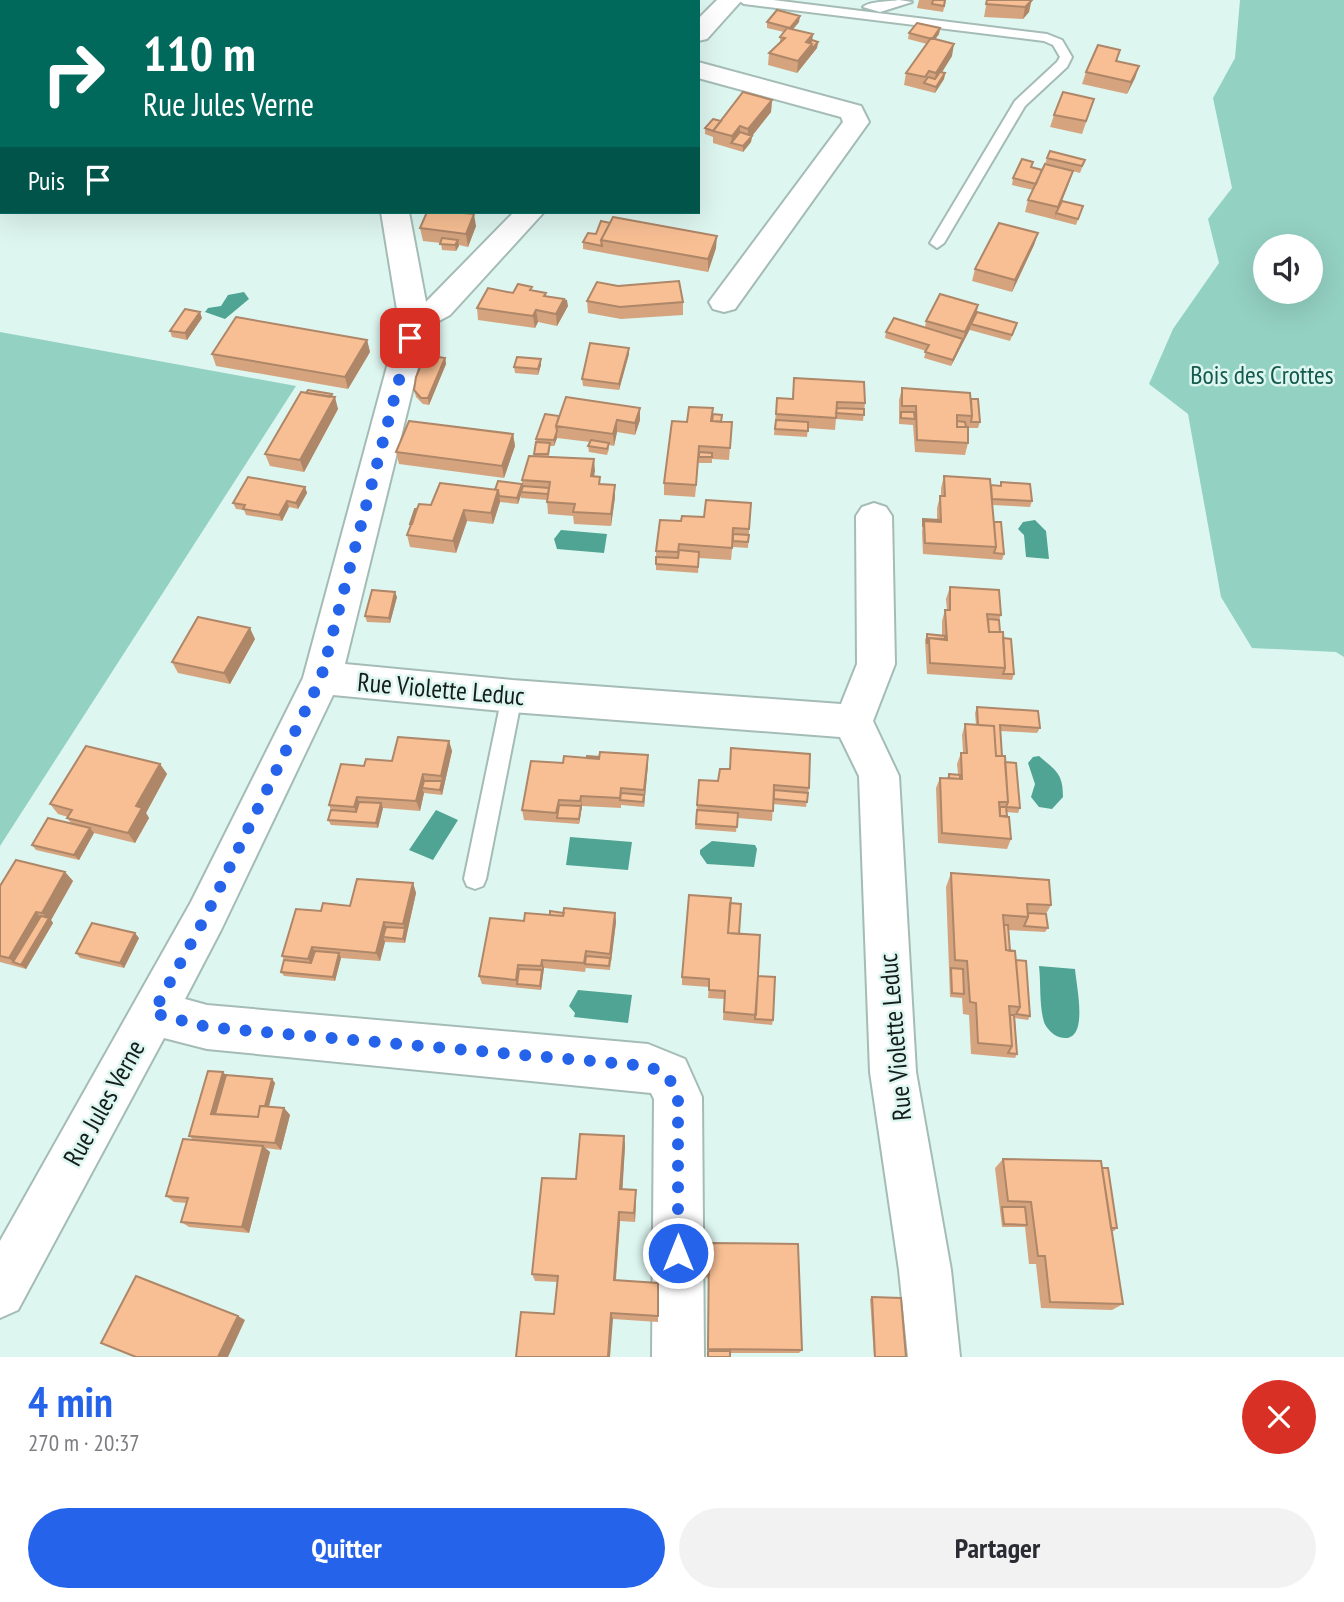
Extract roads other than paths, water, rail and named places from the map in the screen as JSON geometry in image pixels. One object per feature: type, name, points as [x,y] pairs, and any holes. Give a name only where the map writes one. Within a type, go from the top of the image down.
[{"type":"street","points":[[700,32],[730,0]]},
{"type":"street","points":[[700,71],[852,112],[856,122],[724,302]]},
{"type":"street","points":[[396,214],[414,322],[439,308],[528,214]]},
{"type":"street","name":"Rue Jules Verne","points":[[0,1292],[206,916],[321,678],[414,322]]},
{"type":"street","points":[[853,721],[876,664],[874,516]]},
{"type":"street","name":"Rue Violette Leduc","points":[[321,678],[512,696],[853,721],[879,776],[893,1072],[925,1270],[934,1357]]},
{"type":"street","points":[[153,1013],[207,1027],[648,1066],[668,1076],[678,1097],[678,1357]]},
{"type":"lane","points":[[744,0],[1048,38],[1064,50],[1066,57],[1063,64],[1020,104],[937,243]]},
{"type":"lane","points":[[810,0],[880,8],[906,2]]},
{"type":"lane","points":[[475,879],[512,696]]},
{"type":"park label","name":"Bois des Crottes","points":[[1262,375]]}]
